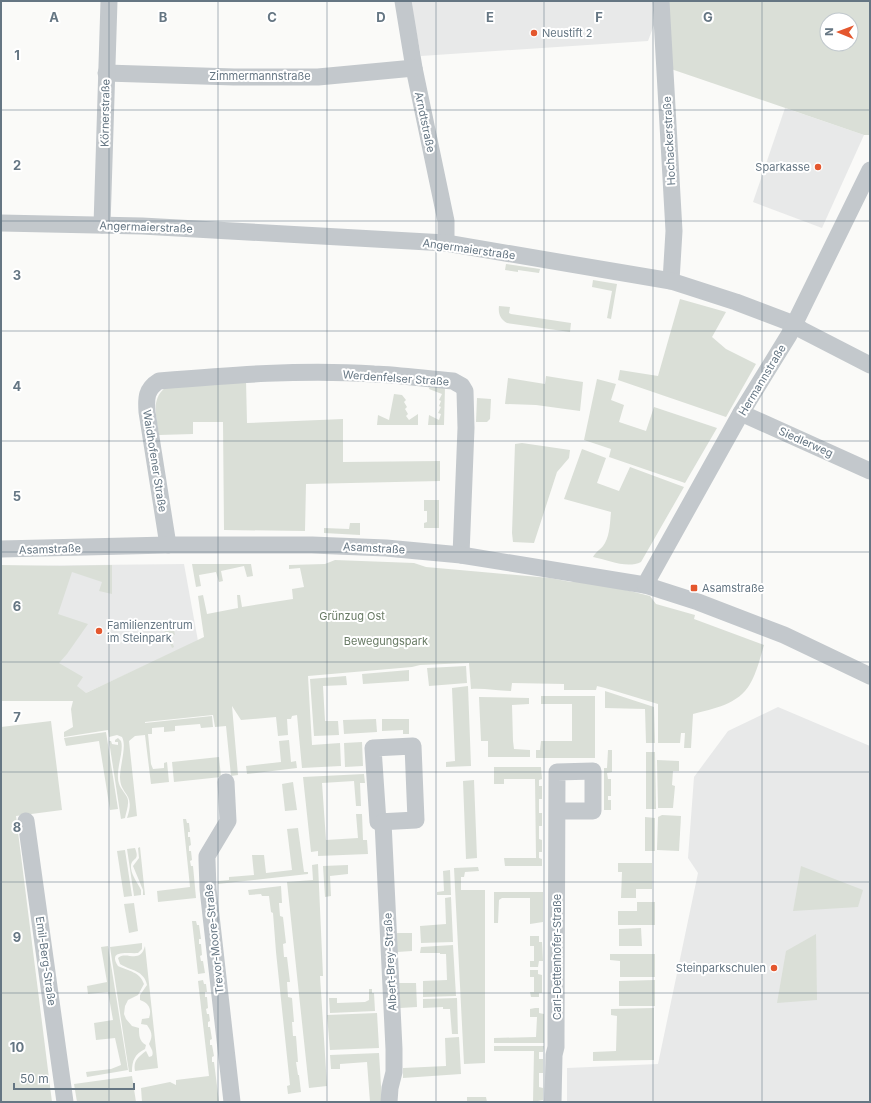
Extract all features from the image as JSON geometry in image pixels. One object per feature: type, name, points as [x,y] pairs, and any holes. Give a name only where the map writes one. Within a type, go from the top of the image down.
[{"type":"street","name":"Körnerstraße","points":[[102,225],[109,1]]},
{"type":"street","name":"Arndtstraße","points":[[404,1],[414,68],[446,221],[446,243]]},
{"type":"street","name":"Hochackerstraße","points":[[661,1],[674,231],[671,281]]},
{"type":"street","name":"Zimmermannstraße","points":[[106,73],[234,77],[318,77],[414,68]]},
{"type":"street","name":"Hermannstraße","points":[[644,585],[741,413],[794,324],[870,170]]},
{"type":"street","name":"Angermaierstraße","points":[[1,223],[142,226],[446,243],[671,281],[736,302],[794,324],[802,330],[870,365]]},
{"type":"street","name":"Werdenfelser Straße","points":[[159,381],[231,375],[367,374],[453,381],[462,386],[465,391],[467,401],[462,555]]},
{"type":"street","name":"Waidhofener Straße","points":[[159,381],[152,386],[147,395],[146,404],[168,545]]},
{"type":"street","name":"Siedlerweg","points":[[741,413],[870,471]]},
{"type":"street","name":"Asamstraße","points":[[1,549],[168,545],[312,545],[386,548],[462,555],[644,585],[698,602],[784,635],[870,676]]},
{"type":"street","name":"Albert-Brey-Straße","points":[[413,746],[416,820],[383,822],[378,822],[373,748],[413,746]]},
{"type":"street","name":"Trevor-Moore-Straße","points":[[226,782],[228,822],[207,856],[207,860],[208,889],[232,1102]]},
{"type":"street","name":"Carl-Dettenhofer-Straße","points":[[554,1102],[554,1055],[556,1047],[558,811]]},
{"type":"street","name":"Emil-Berg-Straße","points":[[26,821],[65,1102]]},
{"type":"street","name":"Albert-Brey-Straße","points":[[383,822],[394,1049],[394,1072],[390,1088],[389,1102]]},
{"type":"shaded area","name":"Neustift 2","points":[[410,1],[652,1],[654,25],[648,41],[421,56]]},
{"type":"shaded area","points":[[785,108],[864,135],[822,228],[753,202]]},
{"type":"shaded area","name":"Familienzentrum im Steinpark","points":[[184,564],[198,641],[88,692],[73,701],[1,701],[1,566]]},
{"type":"shaded area","name":"Steinparkschulen","points":[[778,707],[870,746],[870,1102],[567,1102],[567,1068],[658,1064],[698,873],[688,858],[694,777],[728,731]]},
{"type":"green space","points":[[668,1],[870,1],[870,135],[864,135],[671,69]]},
{"type":"green space","points":[[506,264],[540,269],[539,273],[518,270],[518,272],[505,270]]},
{"type":"green space","points":[[593,280],[617,284],[611,319],[607,318],[612,291],[592,287]]},
{"type":"green space","points":[[680,299],[726,312],[712,337],[726,349],[756,364],[726,417],[618,380],[620,370],[658,376]]},
{"type":"green space","points":[[499,306],[510,307],[509,313],[511,314],[571,323],[570,332],[507,323],[500,316]]},
{"type":"green space","points":[[546,376],[583,382],[580,411],[536,405],[505,404],[508,378],[545,384]]},
{"type":"green space","points":[[597,379],[616,384],[611,400],[624,405],[619,422],[646,431],[654,407],[717,428],[685,483],[609,457],[611,449],[584,440]]},
{"type":"green space","points":[[246,380],[247,423],[343,419],[343,462],[440,461],[440,481],[306,484],[305,531],[224,530],[223,422],[193,422],[193,434],[159,435],[156,404],[157,398],[165,388]]},
{"type":"green space","points":[[430,386],[445,387],[444,425],[428,425],[429,415],[439,420],[441,414],[438,413],[441,407],[439,406],[441,401],[439,400],[442,394],[429,389]]},
{"type":"green space","points":[[394,394],[402,395],[406,400],[404,402],[407,407],[405,409],[408,414],[406,416],[409,420],[418,414],[418,425],[377,425],[378,415],[389,420]]},
{"type":"green space","points":[[477,398],[491,399],[490,419],[487,422],[476,422]]},
{"type":"green space","points":[[522,443],[570,450],[569,458],[557,472],[534,543],[513,542],[515,444]]},
{"type":"green space","points":[[582,449],[606,458],[597,483],[619,491],[630,467],[684,487],[641,562],[630,565],[593,557],[604,545],[607,539],[610,528],[611,512],[564,499]]},
{"type":"green space","points":[[424,500],[439,500],[439,528],[424,528],[424,523],[427,522],[427,511],[424,511]]},
{"type":"green space","points":[[350,523],[360,523],[360,535],[324,533],[324,528],[349,529]]},
{"type":"green space","name":"Grünzug Ost","points":[[335,560],[414,563],[426,567],[550,578],[571,582],[582,579],[650,596],[656,604],[695,615],[694,619],[764,645],[755,675],[745,691],[725,705],[693,714],[691,748],[684,748],[685,733],[681,733],[680,743],[658,743],[658,704],[597,686],[596,690],[564,690],[564,684],[512,683],[511,691],[471,689],[469,663],[420,665],[412,667],[308,676],[312,745],[340,743],[341,766],[302,768],[297,715],[292,716],[291,719],[287,719],[288,735],[278,736],[276,717],[241,720],[232,706],[238,775],[231,776],[226,726],[215,727],[213,715],[145,722],[212,716],[213,727],[201,728],[200,724],[175,726],[175,731],[164,732],[164,727],[152,728],[152,734],[148,734],[151,764],[153,769],[164,768],[164,763],[167,762],[169,782],[151,784],[145,735],[135,736],[129,741],[137,816],[127,818],[130,803],[122,788],[120,777],[124,750],[122,737],[117,735],[109,737],[108,730],[64,737],[64,732],[73,727],[71,709],[73,701],[1,701],[1,565],[112,565],[112,594],[99,591],[102,582],[72,572],[58,614],[88,624],[59,663],[83,677],[77,686],[86,693],[204,637],[198,596],[203,595],[207,614],[238,608],[237,595],[240,595],[242,607],[293,599],[292,589],[304,587],[300,568],[289,569],[289,565],[325,564]]},
{"type":"green space","points":[[192,564],[251,564],[253,576],[247,577],[244,566],[221,571],[223,581],[219,582],[216,572],[199,575],[201,586],[196,587]]},
{"type":"green space","points":[[172,621],[175,635],[170,636],[174,647],[172,648],[161,623]]},
{"type":"green space","points":[[466,666],[467,683],[429,686],[427,668]]},
{"type":"green space","points":[[409,670],[409,681],[363,684],[362,674]]},
{"type":"green space","points":[[346,676],[347,685],[323,686],[325,721],[338,721],[339,735],[314,736],[310,679]]},
{"type":"green space","points":[[468,686],[471,766],[446,767],[446,762],[455,761],[452,688]]},
{"type":"green space","points":[[605,691],[654,707],[655,743],[646,743],[645,709],[605,708]]},
{"type":"green space","points":[[541,696],[595,696],[595,758],[536,758],[536,750],[540,750],[541,741],[572,741],[572,704],[541,704]]},
{"type":"green space","points":[[479,697],[529,698],[529,704],[512,705],[514,749],[530,750],[530,757],[488,757],[488,741],[481,741]]},
{"type":"green space","points":[[376,719],[377,732],[344,734],[343,720]]},
{"type":"green space","points":[[382,719],[409,719],[409,734],[403,734],[403,730],[382,731]]},
{"type":"green space","points":[[51,721],[62,810],[16,816],[52,1102],[1,1102],[1,727]]},
{"type":"green space","points":[[106,732],[118,809],[110,810],[99,741],[66,746],[64,738]]},
{"type":"green space","points":[[118,738],[122,745],[118,781],[127,797],[128,802],[125,818],[121,819],[109,741],[111,741],[112,744],[118,745],[118,742],[115,742],[115,740]]},
{"type":"green space","points":[[289,740],[291,762],[296,761],[297,768],[247,774],[246,766],[281,762],[279,741]]},
{"type":"green space","points":[[362,742],[363,766],[345,767],[344,743]]},
{"type":"green space","points":[[608,750],[612,750],[612,772],[607,773],[608,779],[611,779],[611,796],[608,796],[608,800],[611,800],[611,810],[604,810],[604,768],[607,768]]},
{"type":"green space","points":[[646,752],[655,752],[656,809],[646,809]]},
{"type":"green space","points":[[219,757],[221,777],[174,782],[172,762]]},
{"type":"green space","points":[[657,760],[679,761],[679,771],[673,771],[672,785],[675,786],[673,808],[658,808]]},
{"type":"green space","points":[[494,767],[541,767],[542,779],[539,780],[539,786],[542,786],[542,799],[539,799],[539,813],[542,813],[542,826],[539,826],[539,839],[542,840],[542,852],[539,852],[539,858],[542,859],[542,866],[505,866],[504,858],[536,858],[535,779],[504,779],[504,784],[494,784]]},
{"type":"green space","points":[[364,774],[365,783],[360,783],[361,806],[356,806],[354,781],[322,783],[326,840],[358,838],[356,814],[362,814],[363,840],[367,840],[368,854],[318,856],[318,851],[311,852],[303,777]]},
{"type":"green space","points":[[474,780],[477,858],[466,859],[463,781]]},
{"type":"green space","points":[[293,782],[297,810],[285,811],[282,784]]},
{"type":"green space","points":[[662,815],[681,816],[679,851],[657,850],[658,817]]},
{"type":"green space","points":[[645,817],[655,818],[655,851],[645,851]]},
{"type":"green space","points":[[183,819],[186,819],[187,823],[189,823],[190,832],[188,832],[188,837],[190,837],[191,845],[189,846],[189,851],[191,851],[192,860],[190,861],[191,866],[193,866],[196,898],[158,902],[157,891],[190,887]]},
{"type":"green space","points":[[298,828],[304,872],[308,872],[308,874],[218,884],[218,881],[229,880],[229,877],[254,875],[252,855],[264,855],[266,873],[292,870],[287,829]]},
{"type":"green space","points":[[140,847],[145,895],[143,895],[143,890],[133,866],[139,858],[138,848]]},
{"type":"green space","points":[[135,848],[137,855],[131,865],[131,868],[141,890],[141,895],[134,896],[127,849]]},
{"type":"green space","points":[[125,850],[132,896],[124,897],[117,851]]},
{"type":"green space","points":[[618,863],[652,863],[652,889],[636,889],[636,898],[621,898],[622,872],[618,872]]},
{"type":"green space","points":[[318,864],[323,976],[320,976],[327,1086],[309,1088],[287,882],[313,880],[312,865]]},
{"type":"green space","points":[[348,865],[348,874],[330,876],[331,896],[325,897],[323,866]]},
{"type":"green space","points":[[801,866],[863,890],[858,907],[793,911]]},
{"type":"green space","points":[[478,867],[479,871],[465,872],[464,877],[461,877],[461,890],[485,890],[485,1063],[464,1064],[454,868]]},
{"type":"green space","points":[[450,870],[451,895],[437,895],[437,892],[444,891],[443,871]]},
{"type":"green space","points":[[281,886],[282,903],[279,903],[280,916],[283,917],[286,943],[283,944],[284,957],[287,957],[290,982],[287,982],[288,997],[292,998],[294,1022],[292,1022],[293,1036],[296,1036],[298,1062],[296,1062],[301,1092],[288,1094],[287,1086],[290,1085],[273,913],[271,912],[269,896],[262,896],[261,894],[249,895],[248,890]]},
{"type":"green space","points":[[494,892],[543,892],[543,922],[530,924],[530,898],[502,898],[499,900],[498,923],[494,923]]},
{"type":"green space","points":[[451,897],[453,942],[421,943],[420,926],[446,924],[445,898]]},
{"type":"green space","points":[[637,902],[655,902],[655,925],[618,925],[618,911],[637,911]]},
{"type":"green space","points":[[134,903],[138,931],[129,933],[124,904]]},
{"type":"green space","points":[[192,921],[196,921],[197,925],[199,925],[201,939],[199,939],[199,944],[201,944],[202,955],[200,956],[201,961],[203,961],[205,973],[198,974]]},
{"type":"green space","points":[[641,928],[642,946],[619,946],[619,929]]},
{"type":"green space","points":[[397,933],[412,933],[412,951],[397,952]]},
{"type":"green space","points":[[816,934],[817,1000],[777,1003],[786,951]]},
{"type":"green space","points":[[530,936],[539,936],[539,942],[542,942],[543,961],[539,961],[538,967],[530,967],[530,961],[534,961],[534,946],[530,946]]},
{"type":"green space","points":[[142,943],[142,949],[138,953],[125,953],[115,957],[115,961],[118,966],[137,974],[144,984],[138,995],[128,1000],[125,1006],[124,1014],[126,1019],[132,1026],[139,1028],[141,1040],[146,1045],[145,1049],[135,1058],[132,1072],[129,1072],[110,947]]},
{"type":"green space","points":[[453,945],[456,996],[423,997],[423,981],[447,980],[446,954],[420,953],[421,947]]},
{"type":"green space","points":[[108,946],[128,1070],[87,1077],[86,1072],[111,1069],[121,1065],[115,1038],[96,1040],[94,1023],[113,1020],[108,992],[88,994],[87,986],[107,982],[101,947]]},
{"type":"green space","points":[[145,946],[158,1068],[135,1071],[135,1062],[141,1055],[146,1051],[149,1057],[153,1054],[149,1044],[151,1032],[147,1025],[141,1024],[142,1019],[149,1018],[150,1015],[148,1005],[140,1000],[140,995],[147,985],[143,976],[120,964],[118,958],[125,955],[140,955]]},
{"type":"green space","points":[[610,954],[655,954],[655,977],[620,977],[620,961],[610,960]]},
{"type":"green space","points":[[530,970],[538,970],[538,974],[542,975],[542,993],[539,993],[539,997],[531,997],[530,992],[534,992],[534,977],[530,977]]},
{"type":"green space","points":[[203,980],[204,984],[206,984],[207,992],[205,992],[205,997],[207,997],[208,1008],[206,1009],[207,1014],[209,1014],[210,1021],[208,1022],[208,1027],[210,1027],[212,1039],[210,1040],[210,1045],[212,1045],[214,1056],[212,1057],[212,1062],[214,1062],[219,1102],[142,1102],[141,1088],[170,1082],[176,1085],[176,1080],[209,1076],[198,981]]},
{"type":"green space","points":[[655,980],[655,1006],[619,1006],[619,981]]},
{"type":"green space","points":[[399,983],[416,983],[417,1007],[400,1008]]},
{"type":"green space","points":[[369,989],[372,989],[372,993],[374,993],[375,1011],[330,1013],[329,998],[337,998],[337,1003],[365,1002],[369,1000]]},
{"type":"green space","points":[[457,998],[458,1034],[452,1034],[450,1009],[443,1009],[443,1007],[423,1008],[423,999]]},
{"type":"green space","points":[[539,1008],[539,1013],[544,1014],[544,1043],[494,1043],[494,1038],[536,1037],[537,1017],[530,1017],[530,1009]]},
{"type":"green space","points":[[654,1008],[654,1060],[593,1061],[593,1052],[616,1051],[617,1016],[611,1015],[611,1009]]},
{"type":"green space","points":[[377,1013],[379,1048],[330,1050],[327,1015]]},
{"type":"green space","points":[[459,1037],[461,1074],[403,1078],[403,1068],[446,1066],[445,1038]]},
{"type":"green space","points":[[494,1046],[544,1046],[543,1052],[539,1052],[539,1059],[543,1059],[543,1073],[539,1073],[539,1087],[543,1088],[543,1100],[533,1102],[534,1051],[494,1051]]},
{"type":"green space","points":[[379,1053],[382,1102],[370,1102],[367,1062],[340,1064],[340,1069],[331,1069],[330,1055]]},
{"type":"green space","points":[[132,1076],[136,1102],[77,1102],[74,1084]]},
{"type":"green space","points":[[467,1097],[486,1097],[487,1102],[467,1102]]},
{"type":"place","name":"Neustift 2","points":[[534,33]]},
{"type":"place","name":"Sparkasse","points":[[818,167]]},
{"type":"place","name":"Asamstraße","points":[[694,588]]},
{"type":"place","name":"Familienzentrum im Steinpark","points":[[99,631]]},
{"type":"place","name":"Steinparkschulen","points":[[774,968]]},
{"type":"park label","name":"Bewegungspark","points":[[386,641]]}]
